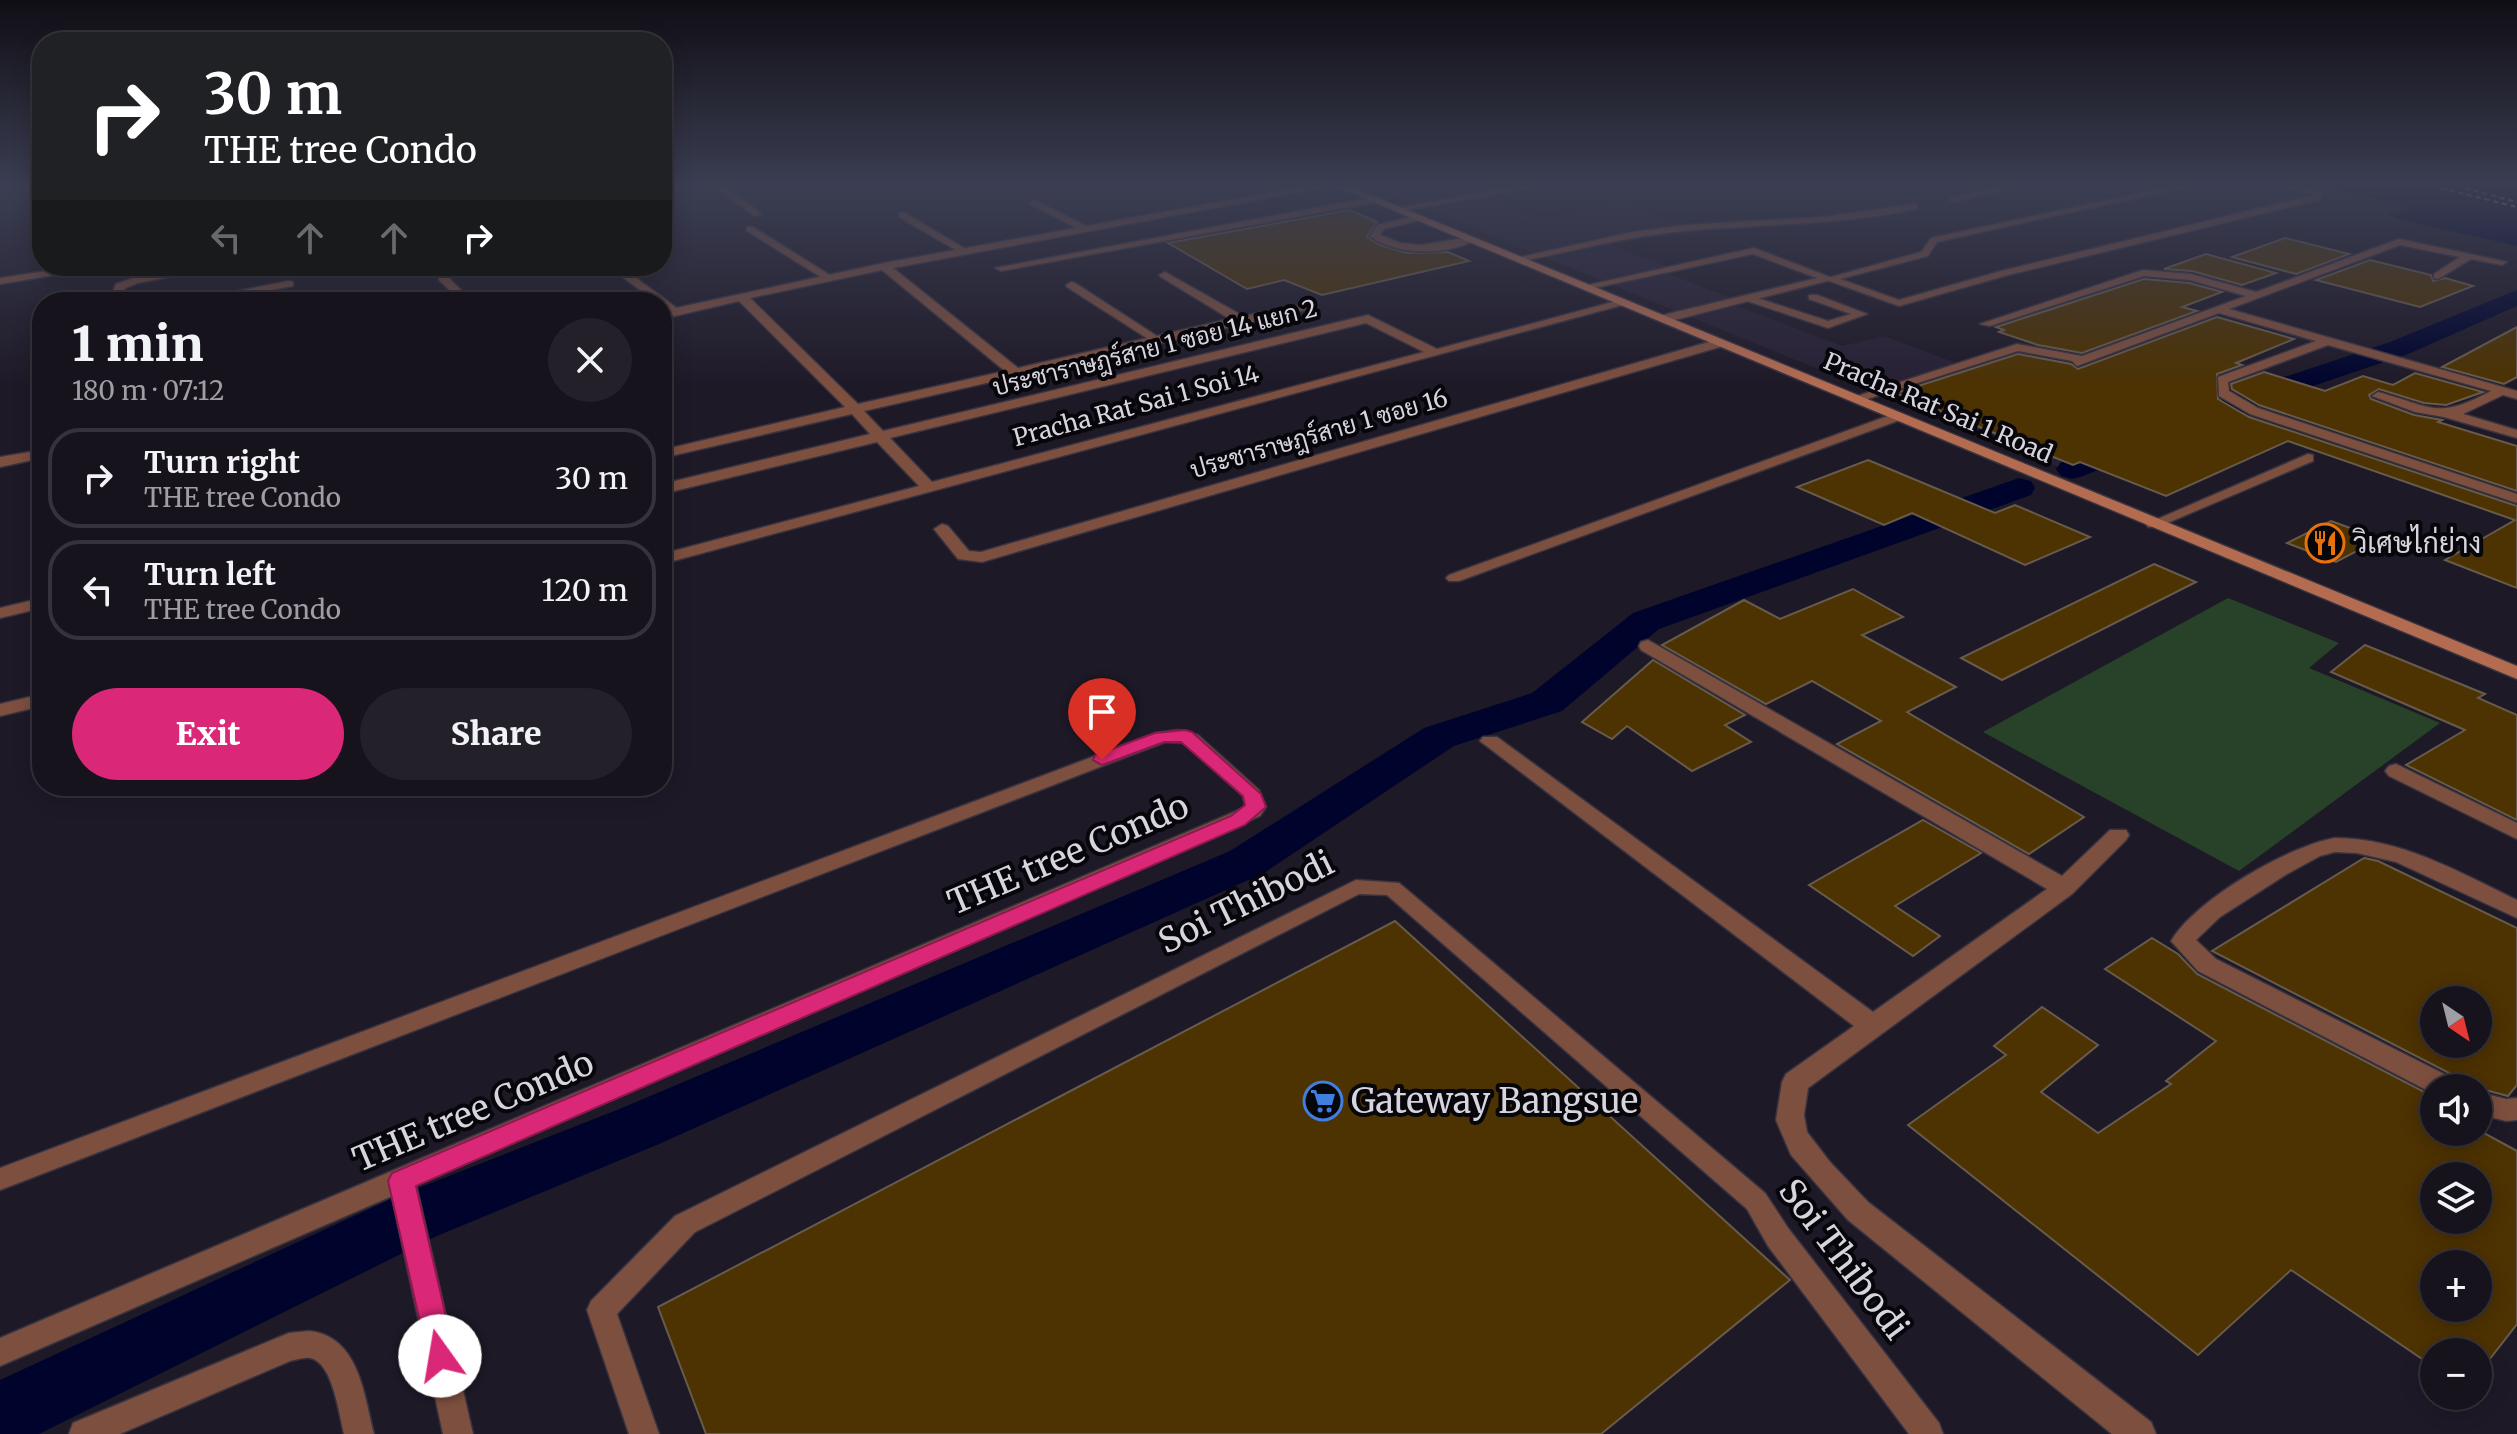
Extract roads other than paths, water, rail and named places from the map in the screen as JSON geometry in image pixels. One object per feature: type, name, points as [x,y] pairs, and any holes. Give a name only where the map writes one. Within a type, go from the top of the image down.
[{"type":"main road","name":"Pracha Rat Sai 1 Road","points":[[1503,253],[2517,673]]},
{"type":"street","points":[[672,313],[828,277],[954,253]]},
{"type":"street","points":[[1001,268],[1084,253]]},
{"type":"street","points":[[1518,259],[1547,253]]},
{"type":"street","points":[[1585,287],[1745,253]]},
{"type":"street","points":[[1759,253],[1829,279]]},
{"type":"street","points":[[884,266],[1015,372]]},
{"type":"street","points":[[1165,275],[1241,320]]},
{"type":"street","points":[[2,282],[34,276]]},
{"type":"street","points":[[118,292],[120,286],[160,276]]},
{"type":"street","points":[[1663,319],[1829,279]]},
{"type":"street","points":[[244,292],[289,284]]},
{"type":"street","points":[[742,297],[929,488]]},
{"type":"street","name":"Pracha Rat Sai 1 Soi 14","points":[[672,556],[1624,303]]},
{"type":"street","points":[[672,452],[1241,320],[1303,309]]},
{"type":"street","name":"ประชาราษฎร์สาย 1 ซอย 14 แยก 2","points":[[672,487],[1368,319],[1435,353]]},
{"type":"street","name":"ประชาราษฎร์สาย 1 ซอย 16","points":[[942,529],[964,555],[982,557],[1719,343]]},
{"type":"street","points":[[0,462],[32,456]]},
{"type":"street","points":[[0,613],[32,605]]},
{"type":"street","points":[[1648,646],[2064,888]]},
{"type":"street","points":[[0,710],[32,702]]},
{"type":"street","points":[[1490,741],[1873,1026]]},
{"type":"street","points":[[2396,771],[2517,832]]},
{"type":"street","name":"Soi Thibodi","points":[[2118,835],[2064,888],[1796,1082],[1790,1104],[1791,1129],[1820,1172],[1858,1211],[2139,1434]]},
{"type":"street","points":[[2420,1075],[2207,965],[2183,941],[2193,923],[2293,860],[2332,845],[2369,845],[2428,868],[2517,910]]},
{"type":"street","points":[[2492,1106],[2517,1109]]},
{"type":"lane","points":[[789,253],[828,277]]},
{"type":"lane","points":[[1829,279],[1926,253]]},
{"type":"lane","points":[[1829,279],[1899,303],[2088,253]]},
{"type":"lane","points":[[1854,399],[2017,347],[2080,361],[2371,253]]},
{"type":"lane","points":[[2459,253],[2502,262]]},
{"type":"lane","points":[[2438,276],[2470,255]]},
{"type":"lane","points":[[1986,324],[2143,273],[2191,277],[2259,296]]},
{"type":"lane","points":[[627,276],[649,292]]},
{"type":"lane","points":[[443,278],[458,292]]},
{"type":"lane","points":[[1071,285],[1157,340]]},
{"type":"lane","points":[[1748,298],[1828,325],[1862,314],[1813,297]]},
{"type":"lane","points":[[672,308],[677,312]]},
{"type":"lane","points":[[2219,310],[2517,395]]},
{"type":"lane","points":[[2327,341],[2222,380],[2223,393],[2254,411],[2517,499]]},
{"type":"lane","points":[[2446,413],[2460,411],[2502,391]]},
{"type":"lane","points":[[2378,396],[2517,434]]},
{"type":"lane","points":[[1454,578],[1896,417]]},
{"type":"lane","points":[[2153,524],[2308,458]]},
{"type":"lane","name":"THE tree Condo","points":[[0,1179],[1162,737],[1178,735],[1191,739],[1252,794],[1255,801],[1253,812],[1238,820],[405,1193],[0,1352]]},
{"type":"lane","name":"Soi Thibodi","points":[[644,1434],[601,1310],[685,1224],[1356,887],[1392,888],[1756,1201],[1778,1237],[1928,1434]]},
{"type":"lane","points":[[405,1193],[458,1434]]},
{"type":"lane","points":[[84,1434],[289,1347],[313,1344],[330,1351],[340,1367],[359,1434]]},
{"type":"waterway","points":[[2072,469],[2276,389],[2399,348],[2517,297]]},
{"type":"waterway","points":[[0,1416],[415,1217],[638,1127],[1247,862],[1439,737],[1547,702],[1646,621],[2019,488]]},
{"type":"place","name":"วิเศษไก่ย่าง","points":[[2325,543]]},
{"type":"place","name":"Gateway Bangsue","points":[[1323,1101]]}]
